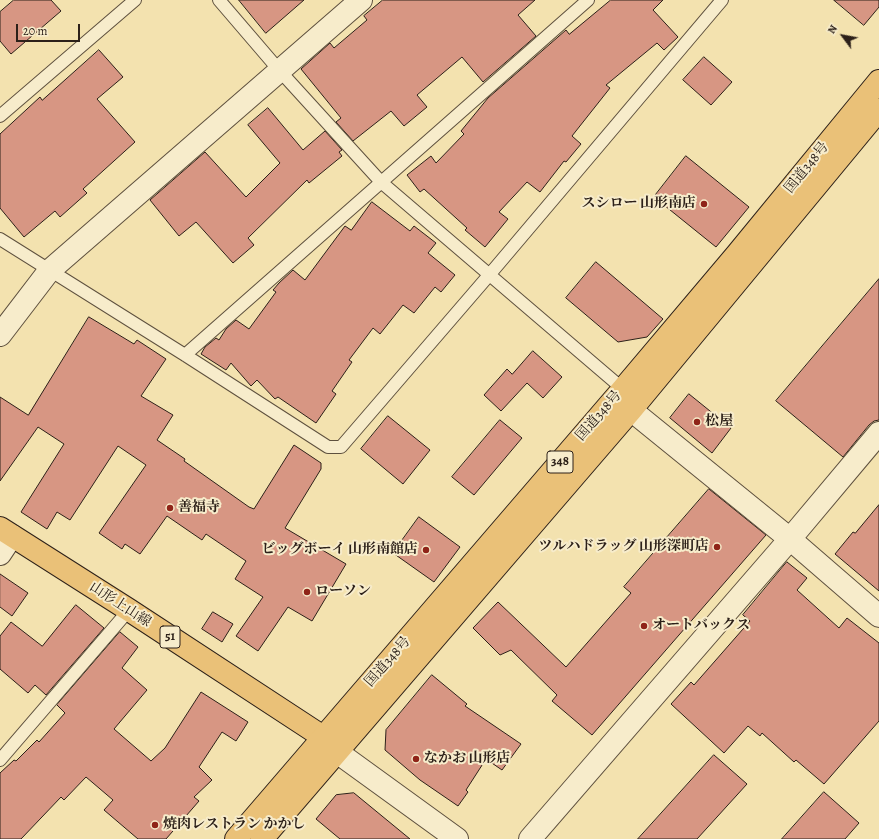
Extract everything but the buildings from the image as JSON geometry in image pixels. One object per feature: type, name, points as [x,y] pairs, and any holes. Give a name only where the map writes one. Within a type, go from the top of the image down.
[{"type":"main road","name":"国道348号","points":[[262,839],[330,744],[879,81]]},
{"type":"main road","name":"国道348号","points":[[236,839],[330,744],[631,410],[879,110]]},
{"type":"main road","name":"山形上山線","points":[[4,539],[129,610],[330,744]]},
{"type":"street","points":[[0,335],[50,271],[361,0]]},
{"type":"street","points":[[631,410],[790,539],[879,616]]},
{"type":"street","points":[[530,839],[790,539],[879,433]]},
{"type":"street","points":[[330,744],[457,839]]},
{"type":"lane","points":[[0,116],[135,0]]},
{"type":"lane","points":[[219,0],[279,70],[381,182],[623,389]]},
{"type":"lane","points":[[185,355],[588,0]]},
{"type":"lane","points":[[0,239],[328,447],[341,447],[722,0]]},
{"type":"lane","points":[[0,760],[129,610]]},
{"type":"place","name":"スシロー 山形南店","points":[[704,204]]},
{"type":"place","name":"松屋","points":[[697,422]]},
{"type":"place","name":"善福寺","points":[[170,508]]},
{"type":"place","name":"ツルハドラッグ 山形深町店","points":[[717,547]]},
{"type":"place","name":"ビッグボーイ 山形南館店","points":[[426,550]]},
{"type":"place","name":"ローソン","points":[[307,592]]},
{"type":"place","name":"オートバックス","points":[[644,626]]},
{"type":"place","name":"なかお 山形店","points":[[416,759]]},
{"type":"place","name":"焼肉レストラン かかし","points":[[155,825]]}]
